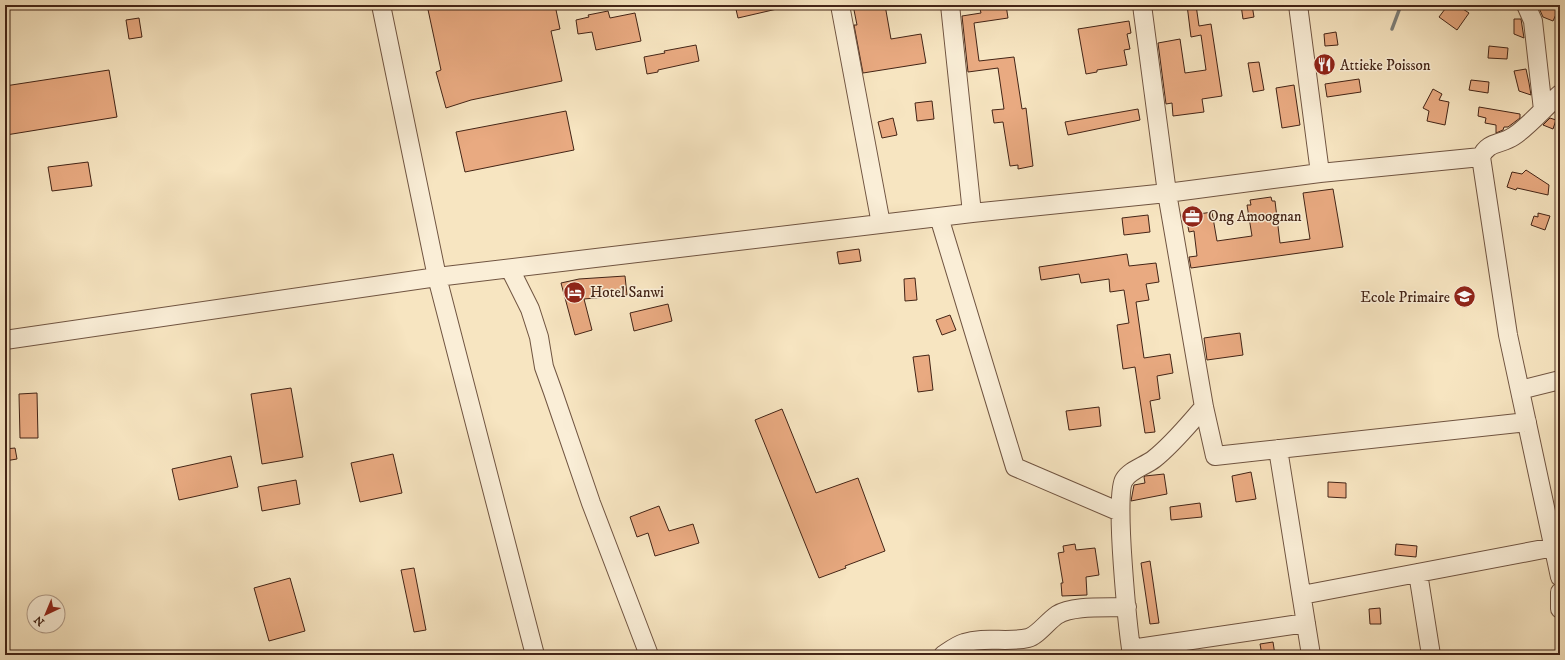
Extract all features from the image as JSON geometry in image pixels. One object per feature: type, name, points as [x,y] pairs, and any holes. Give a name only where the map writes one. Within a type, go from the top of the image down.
[{"type":"street","points":[[381,5],[437,277],[535,655]]},
{"type":"street","points":[[840,5],[881,224]]},
{"type":"street","points":[[950,5],[972,213]]},
{"type":"street","points":[[1142,5],[1167,193],[1204,407],[1215,456],[1527,422]]},
{"type":"street","points":[[1298,5],[1320,173]]},
{"type":"street","points":[[1526,5],[1533,21],[1543,110]]},
{"type":"street","points":[[1560,94],[1514,136],[1502,142],[1490,145],[1484,149],[1481,157],[1508,335],[1527,422],[1553,505],[1554,547],[1560,577]]},
{"type":"street","points":[[5,340],[437,277],[972,213],[1167,193],[1320,173],[1481,157]]},
{"type":"street","points":[[939,217],[1015,467],[1120,512]]},
{"type":"street","points":[[510,269],[530,309],[539,337],[544,367],[591,503],[649,655]]},
{"type":"street","points":[[1520,390],[1560,380]]},
{"type":"street","points":[[1204,407],[1171,444],[1152,460],[1138,468],[1124,479],[1121,487],[1120,512],[1126,607],[1131,652],[1306,623]]},
{"type":"street","points":[[1278,449],[1312,655]]},
{"type":"street","points":[[1302,595],[1554,547]]},
{"type":"street","points":[[1418,573],[1431,655]]},
{"type":"street","points":[[1560,592],[1560,609]]},
{"type":"street","points":[[943,655],[964,643],[978,640],[1018,640],[1031,638],[1058,614],[1068,611],[1086,608],[1126,607]]},
{"type":"building","points":[[427,5],[555,5],[560,29],[551,31],[562,81],[471,100],[446,108],[436,72],[441,70]]},
{"type":"building","points":[[735,5],[777,5],[777,9],[738,18]]},
{"type":"building","points":[[853,5],[885,5],[891,39],[921,34],[926,63],[863,73],[854,25],[857,25]]},
{"type":"building","points":[[979,5],[1006,5],[1008,18],[974,23],[979,61],[1014,57],[1022,109],[1026,108],[1033,166],[1018,169],[1018,165],[1010,166],[1003,122],[994,123],[992,110],[1004,109],[998,68],[968,72],[962,16],[981,13]]},
{"type":"building","points":[[1187,5],[1196,5],[1199,26],[1211,24],[1222,96],[1202,99],[1204,112],[1173,116],[1172,103],[1166,104],[1158,43],[1180,39],[1185,73],[1206,70],[1201,35],[1191,37]]},
{"type":"building","points":[[1241,5],[1252,5],[1254,17],[1243,19]]},
{"type":"building","points":[[1448,5],[1457,5],[1469,13],[1457,30],[1439,17]]},
{"type":"building","points":[[1540,5],[1545,5],[1558,10],[1553,21],[1543,17],[1539,8]]},
{"type":"building","points":[[608,11],[610,18],[635,13],[641,41],[596,50],[592,32],[578,34],[576,20],[589,17],[588,15]]},
{"type":"building","points":[[139,18],[142,37],[129,39],[126,20]]},
{"type":"building","points":[[1514,19],[1521,19],[1524,38],[1514,34]]},
{"type":"building","points":[[1129,21],[1131,33],[1127,34],[1130,49],[1124,50],[1127,65],[1097,70],[1097,72],[1086,74],[1078,29]]},
{"type":"building","points":[[1336,32],[1338,45],[1325,46],[1324,34]]},
{"type":"building","points":[[696,45],[699,61],[658,70],[658,72],[647,74],[644,57],[665,53],[664,51]]},
{"type":"building","points":[[1489,46],[1508,48],[1507,59],[1488,58]]},
{"type":"building","points":[[1259,62],[1264,90],[1253,92],[1248,63]]},
{"type":"building","points":[[1526,69],[1531,95],[1519,91],[1514,71]]},
{"type":"building","points":[[109,70],[117,117],[6,135],[5,86]]},
{"type":"building","points":[[1359,79],[1361,92],[1327,97],[1325,84]]},
{"type":"building","points":[[1471,80],[1489,82],[1488,93],[1469,90]]},
{"type":"building","points":[[1294,85],[1300,125],[1282,128],[1276,88]]},
{"type":"building","points":[[1433,89],[1442,94],[1439,100],[1449,102],[1445,125],[1427,121],[1429,111],[1423,108]]},
{"type":"building","points":[[932,101],[934,119],[917,121],[915,103]]},
{"type":"building","points":[[1479,107],[1520,114],[1520,118],[1508,127],[1504,127],[1503,130],[1496,133],[1496,125],[1485,123],[1486,118],[1478,116]]},
{"type":"building","points":[[1138,109],[1140,120],[1068,135],[1065,122]]},
{"type":"building","points":[[566,111],[574,150],[465,172],[456,132]]},
{"type":"building","points":[[893,118],[897,135],[882,138],[878,122]]},
{"type":"building","points":[[1550,118],[1556,120],[1553,129],[1543,125]]},
{"type":"building","points":[[88,162],[92,186],[52,191],[48,167]]},
{"type":"building","points":[[1526,170],[1549,185],[1548,195],[1517,188],[1516,190],[1507,187],[1512,172],[1522,174]]},
{"type":"building","points":[[1333,189],[1343,247],[1191,268],[1189,257],[1197,256],[1194,231],[1189,232],[1185,211],[1198,209],[1199,214],[1212,212],[1217,241],[1252,236],[1247,205],[1251,205],[1250,200],[1271,197],[1272,201],[1275,201],[1280,243],[1310,239],[1303,193]]},
{"type":"building","points":[[1538,213],[1550,216],[1545,230],[1531,225],[1534,216],[1538,217]]},
{"type":"building","points":[[1148,215],[1150,232],[1124,235],[1122,218]]},
{"type":"building","points":[[859,249],[861,261],[839,264],[837,252]]},
{"type":"building","points":[[1127,254],[1129,266],[1156,263],[1159,282],[1146,284],[1149,300],[1136,302],[1144,358],[1170,354],[1173,373],[1157,376],[1160,399],[1150,401],[1155,432],[1145,433],[1135,367],[1123,369],[1117,325],[1129,323],[1124,290],[1110,292],[1109,279],[1081,283],[1079,274],[1041,280],[1039,267]]},
{"type":"building","points":[[625,276],[627,295],[584,299],[592,330],[575,335],[561,283],[579,279]]},
{"type":"building","points":[[915,278],[917,300],[905,301],[904,279]]},
{"type":"building","points":[[668,304],[672,321],[634,331],[630,313]]},
{"type":"building","points":[[950,315],[956,330],[942,335],[936,320]]},
{"type":"building","points":[[1240,333],[1243,355],[1207,360],[1204,338]]},
{"type":"building","points":[[929,355],[933,390],[918,392],[913,357]]},
{"type":"building","points":[[291,388],[303,457],[262,464],[251,394]]},
{"type":"building","points":[[37,393],[38,438],[20,438],[19,394]]},
{"type":"building","points":[[1099,407],[1101,426],[1069,430],[1066,411]]},
{"type":"building","points":[[782,409],[816,493],[858,478],[885,551],[845,566],[846,568],[819,578],[755,420]]},
{"type":"building","points":[[15,448],[17,459],[5,461],[5,449]]},
{"type":"building","points":[[393,454],[402,493],[360,502],[351,463]]},
{"type":"building","points":[[231,456],[238,487],[179,500],[172,469]]},
{"type":"building","points":[[1251,472],[1256,499],[1236,502],[1232,476]]},
{"type":"building","points":[[1164,474],[1167,494],[1131,501],[1134,485],[1145,483],[1145,476]]},
{"type":"building","points":[[296,480],[300,504],[262,511],[258,487]]},
{"type":"building","points":[[1328,482],[1346,483],[1346,498],[1328,497]]},
{"type":"building","points":[[1200,503],[1202,517],[1171,520],[1170,507]]},
{"type":"building","points":[[659,506],[669,531],[693,524],[699,543],[655,556],[648,533],[637,537],[630,517]]},
{"type":"building","points":[[1075,544],[1076,550],[1095,548],[1099,575],[1086,577],[1087,595],[1062,596],[1061,583],[1063,583],[1058,553],[1064,552],[1063,546]]},
{"type":"building","points":[[1396,544],[1417,546],[1416,557],[1395,555]]},
{"type":"building","points":[[1150,561],[1159,623],[1150,624],[1141,563]]},
{"type":"building","points":[[414,568],[426,630],[414,632],[401,570]]},
{"type":"building","points":[[290,578],[305,631],[269,641],[254,588]]},
{"type":"building","points":[[1380,608],[1381,624],[1370,624],[1369,609]]},
{"type":"building","points":[[1273,642],[1275,655],[1262,655],[1260,644]]},
{"type":"waterway","points":[[1392,29],[1401,5]]},
{"type":"place","name":"Attieke Poisson","points":[[1325,65]]},
{"type":"place","name":"Ong Amoognan","points":[[1193,216]]},
{"type":"place","name":"Hotel Sanwi","points":[[574,292]]},
{"type":"place","name":"Ecole Primaire","points":[[1465,297]]}]
